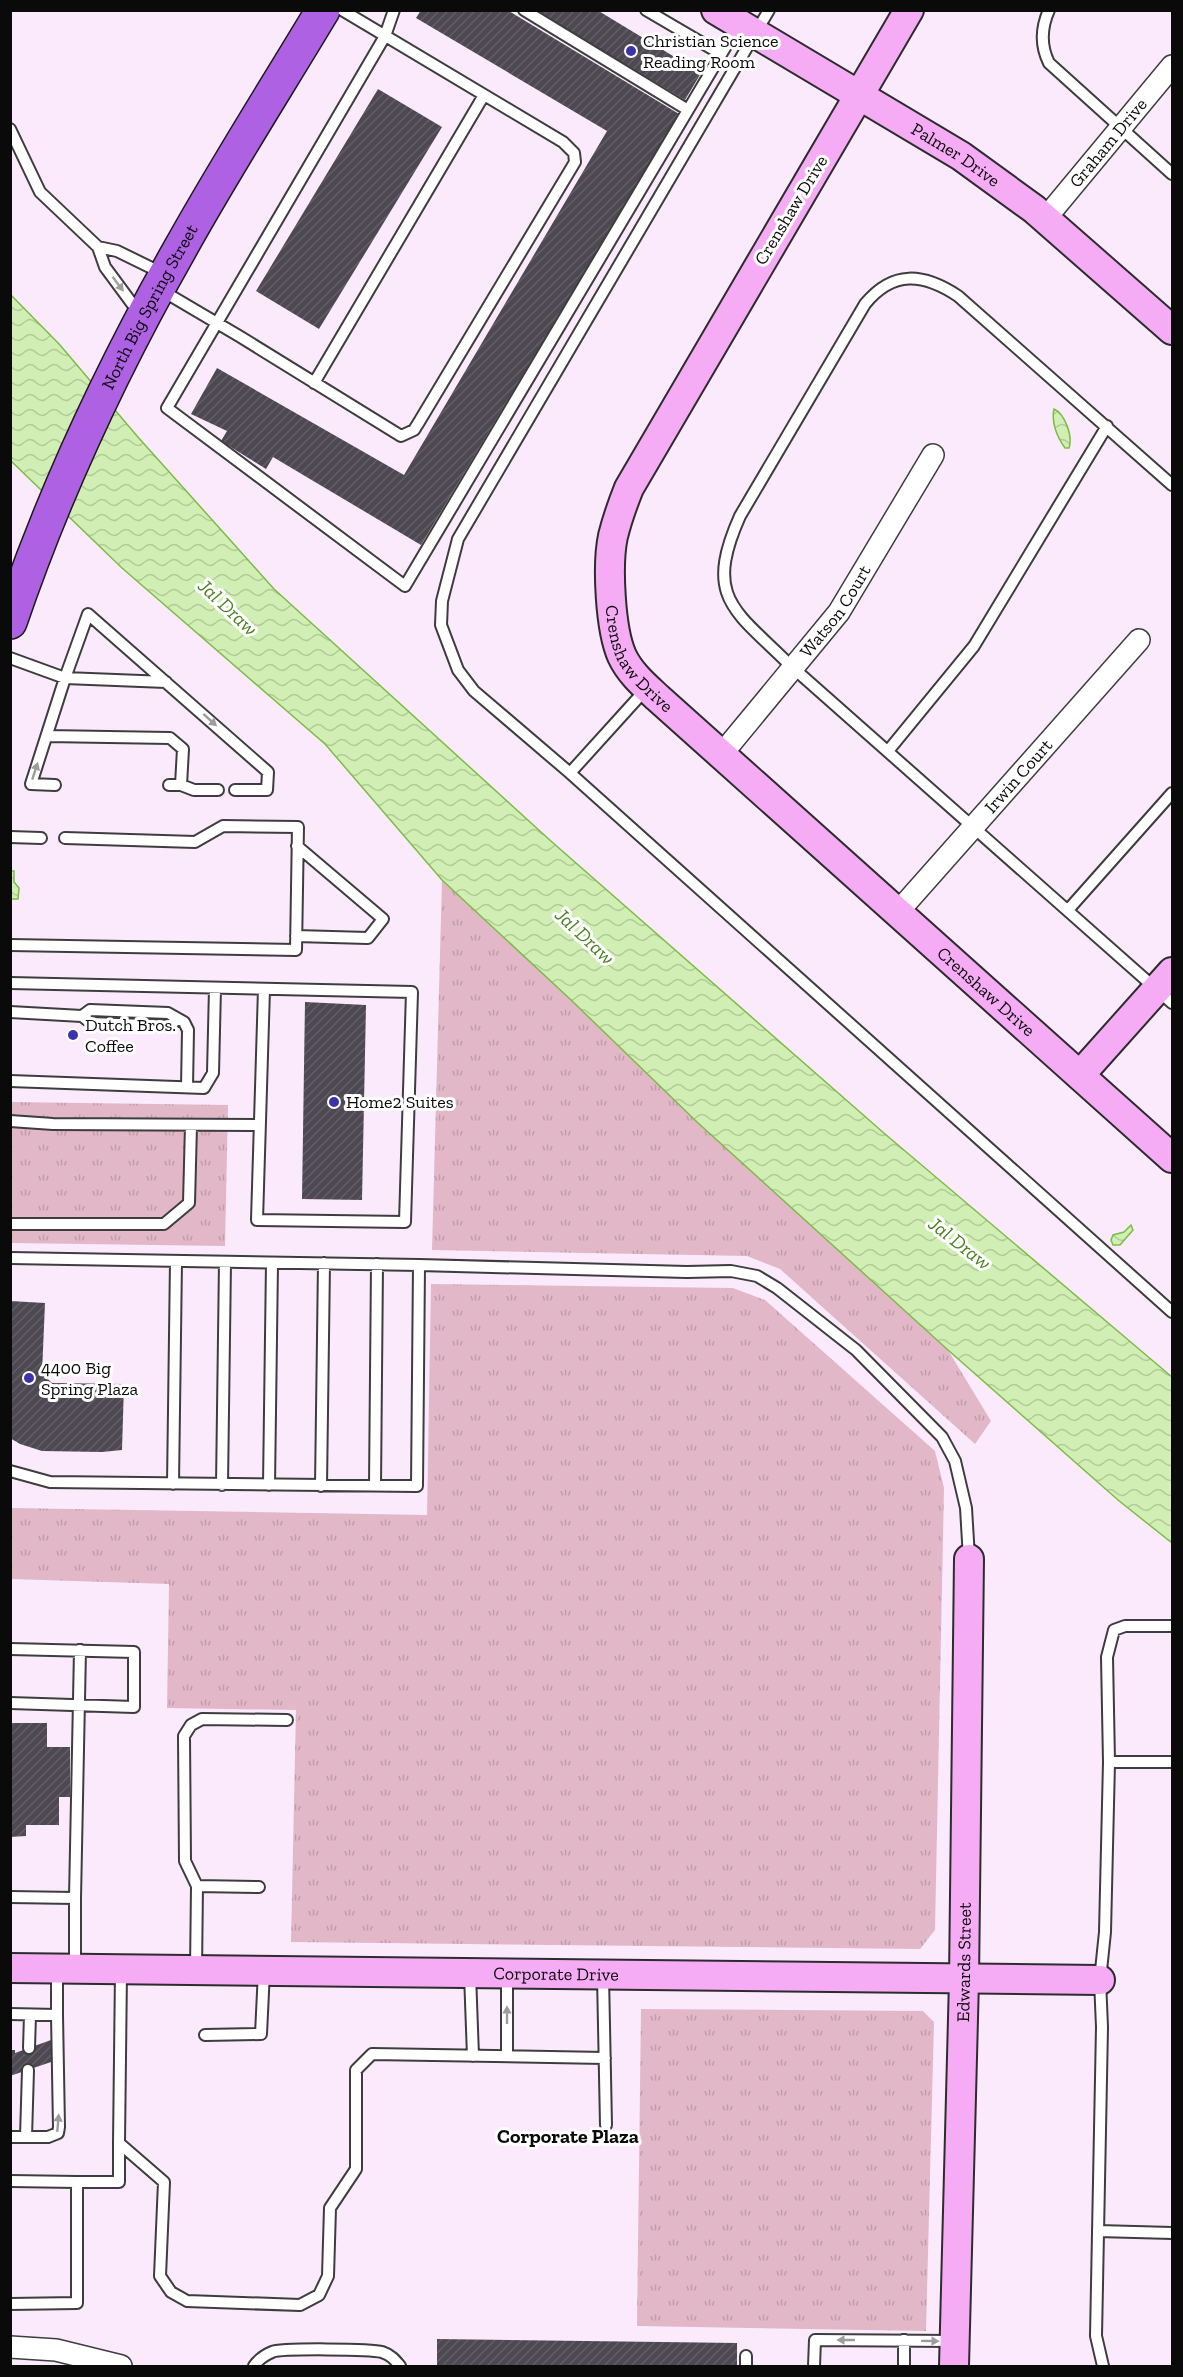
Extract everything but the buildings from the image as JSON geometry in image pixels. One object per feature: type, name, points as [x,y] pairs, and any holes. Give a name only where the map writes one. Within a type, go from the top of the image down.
[{"type":"highway","name":"North Big Spring Street","points":[[10,622],[78,450],[143,318],[203,209],[323,10]]},
{"type":"street","name":"Crenshaw Drive","points":[[909,10],[629,488],[620,511],[611,548],[614,630],[622,655],[633,674],[1173,1158]]},
{"type":"street","name":"Palmer Drive","points":[[744,20],[859,95],[948,147],[1045,219],[1173,330]]},
{"type":"street","name":"Graham Drive","points":[[1045,219],[1173,66]]},
{"type":"street","name":"Watson Court","points":[[721,755],[794,668],[850,596],[933,455]]},
{"type":"street","name":"Irwin Court","points":[[897,913],[1140,640]]},
{"type":"street","points":[[1080,1075],[1168,988]]},
{"type":"street","name":"Edwards Street","points":[[955,2354],[964,1980],[969,1559]]},
{"type":"street","name":"Corporate Drive","points":[[10,1968],[1100,1980]]},
{"type":"street","points":[[10,2347],[56,2350],[121,2367]]},
{"type":"lane","points":[[98,247],[117,251],[217,323],[401,436],[408,435],[414,430],[575,162],[574,153],[571,147],[342,10]]},
{"type":"lane","points":[[394,10],[385,36],[167,408],[405,586],[721,54],[744,20]]},
{"type":"lane","points":[[524,10],[688,110]]},
{"type":"lane","points":[[646,10],[721,54]]},
{"type":"lane","points":[[1050,10],[1044,23],[1042,39],[1042,48],[1049,63],[1173,174]]},
{"type":"lane","points":[[744,20],[458,539],[442,602],[441,625],[458,670],[474,691],[570,773],[1173,1312]]},
{"type":"lane","points":[[314,383],[484,95]]},
{"type":"lane","points":[[10,129],[40,192],[98,247],[105,267],[143,318]]},
{"type":"lane","points":[[1168,988],[1068,910],[794,668],[734,609],[726,594],[724,582],[730,538],[740,516],[865,304],[882,287],[896,280],[916,279],[947,289],[979,313],[1173,485]]},
{"type":"lane","points":[[888,751],[974,646],[1107,426]]},
{"type":"lane","points":[[55,784],[31,784],[88,614],[268,772],[267,790],[235,790]]},
{"type":"lane","points":[[10,658],[65,678],[166,682]]},
{"type":"lane","points":[[570,773],[647,687]]},
{"type":"lane","points":[[47,736],[170,738],[183,749],[182,785]]},
{"type":"lane","points":[[169,785],[182,785],[194,790],[218,790]]},
{"type":"lane","points":[[1068,910],[1173,793]]},
{"type":"lane","points":[[10,945],[296,950],[298,827],[223,826],[195,842],[65,838]]},
{"type":"lane","points":[[10,837],[41,838]]},
{"type":"lane","points":[[296,936],[368,938],[383,919],[297,846]]},
{"type":"lane","points":[[10,983],[412,992],[405,1222],[257,1220],[264,989]]},
{"type":"lane","points":[[10,1081],[204,1088],[213,1073],[215,987]]},
{"type":"lane","points":[[10,1012],[82,1016],[90,1010],[168,1013],[176,1020],[183,1022],[188,1030],[187,1088]]},
{"type":"lane","points":[[10,1121],[53,1124],[260,1125]]},
{"type":"lane","points":[[10,1224],[164,1224],[189,1203],[191,1125]]},
{"type":"lane","points":[[10,1258],[731,1271],[757,1276],[777,1288],[856,1350],[942,1437],[955,1461],[962,1489],[966,1508],[969,1559]]},
{"type":"lane","points":[[173,1484],[176,1261]]},
{"type":"lane","points":[[222,1485],[225,1262]]},
{"type":"lane","points":[[269,1485],[273,1263]]},
{"type":"lane","points":[[321,1486],[324,1263]]},
{"type":"lane","points":[[375,1486],[377,1264]]},
{"type":"lane","points":[[10,1470],[50,1482],[417,1486],[419,1265]]},
{"type":"lane","points":[[1103,2367],[1096,2336],[1102,2027],[1100,1980],[1105,1932],[1109,1761],[1107,1657],[1114,1630],[1125,1626],[1173,1626]]},
{"type":"lane","points":[[10,1649],[134,1652],[134,1707],[10,1703]]},
{"type":"lane","points":[[10,2137],[54,2136],[59,2127],[57,2015],[66,1969],[75,1898],[80,1650]]},
{"type":"lane","points":[[196,1970],[197,1886],[184,1861],[184,1736],[191,1725],[202,1719],[287,1720]]},
{"type":"lane","points":[[1109,1761],[1173,1762]]},
{"type":"lane","points":[[197,1886],[259,1887]]},
{"type":"lane","points":[[10,1897],[75,1898]]},
{"type":"lane","points":[[10,2181],[118,2182],[121,1969]]},
{"type":"lane","points":[[205,2035],[261,2034],[264,1971]]},
{"type":"lane","points":[[470,1974],[473,2056]]},
{"type":"lane","points":[[507,1974],[507,2056]]},
{"type":"lane","points":[[603,1976],[606,2125]]},
{"type":"lane","points":[[10,2014],[57,2015]]},
{"type":"lane","points":[[29,2048],[30,2014]]},
{"type":"lane","points":[[119,2143],[164,2182],[160,2276],[171,2292],[187,2301],[300,2306],[319,2295],[328,2276],[330,2208],[356,2169],[356,2070],[372,2054],[605,2058]]},
{"type":"lane","points":[[26,2137],[28,2070]]},
{"type":"lane","points":[[10,2304],[77,2303],[77,2182]]},
{"type":"lane","points":[[1098,2231],[1173,2233]]},
{"type":"lane","points":[[814,2367],[815,2340],[904,2340],[955,2354]]},
{"type":"lane","points":[[904,2340],[904,2367]]},
{"type":"lane","points":[[254,2367],[258,2361],[273,2351],[294,2349],[381,2351],[394,2358],[400,2367]]},
{"type":"green space","points":[[442,880],[697,1122],[948,1350],[991,1421],[975,1444],[780,1269],[747,1256],[432,1250]]},
{"type":"green space","points":[[11,1102],[228,1105],[225,1246],[11,1243]]},
{"type":"green space","points":[[431,1284],[733,1288],[765,1300],[935,1451],[944,1488],[935,1930],[920,1949],[291,1942],[296,1710],[167,1708],[169,1584],[11,1579],[11,1508],[427,1515]]},
{"type":"green space","points":[[641,2009],[923,2011],[934,2022],[926,2331],[637,2326]]},
{"type":"water","name":"Jal Draw","points":[[10,294],[60,345],[137,436],[274,589],[552,842],[885,1134],[1172,1377],[1172,1543],[1118,1500],[948,1350],[697,1122],[442,880],[325,744],[122,568],[11,461]]},
{"type":"water","points":[[1054,409],[1062,416],[1067,426],[1070,438],[1069,448],[1065,448],[1057,434],[1053,419]]},
{"type":"water","points":[[11,871],[14,871],[14,882],[19,888],[18,899],[11,899]]},
{"type":"water","points":[[1131,1225],[1133,1230],[1120,1245],[1113,1245],[1111,1240],[1113,1235],[1124,1232]]},
{"type":"place","name":"Christian Science Reading Room","points":[[631,51]]},
{"type":"place","name":"Dutch Bros. Coffee","points":[[73,1035]]},
{"type":"place","name":"Home2 Suites","points":[[334,1102]]},
{"type":"place","name":"4400 Big Spring Plaza","points":[[29,1378]]},
{"type":"district","name":"Corporate Plaza","points":[[568,2136]]}]
